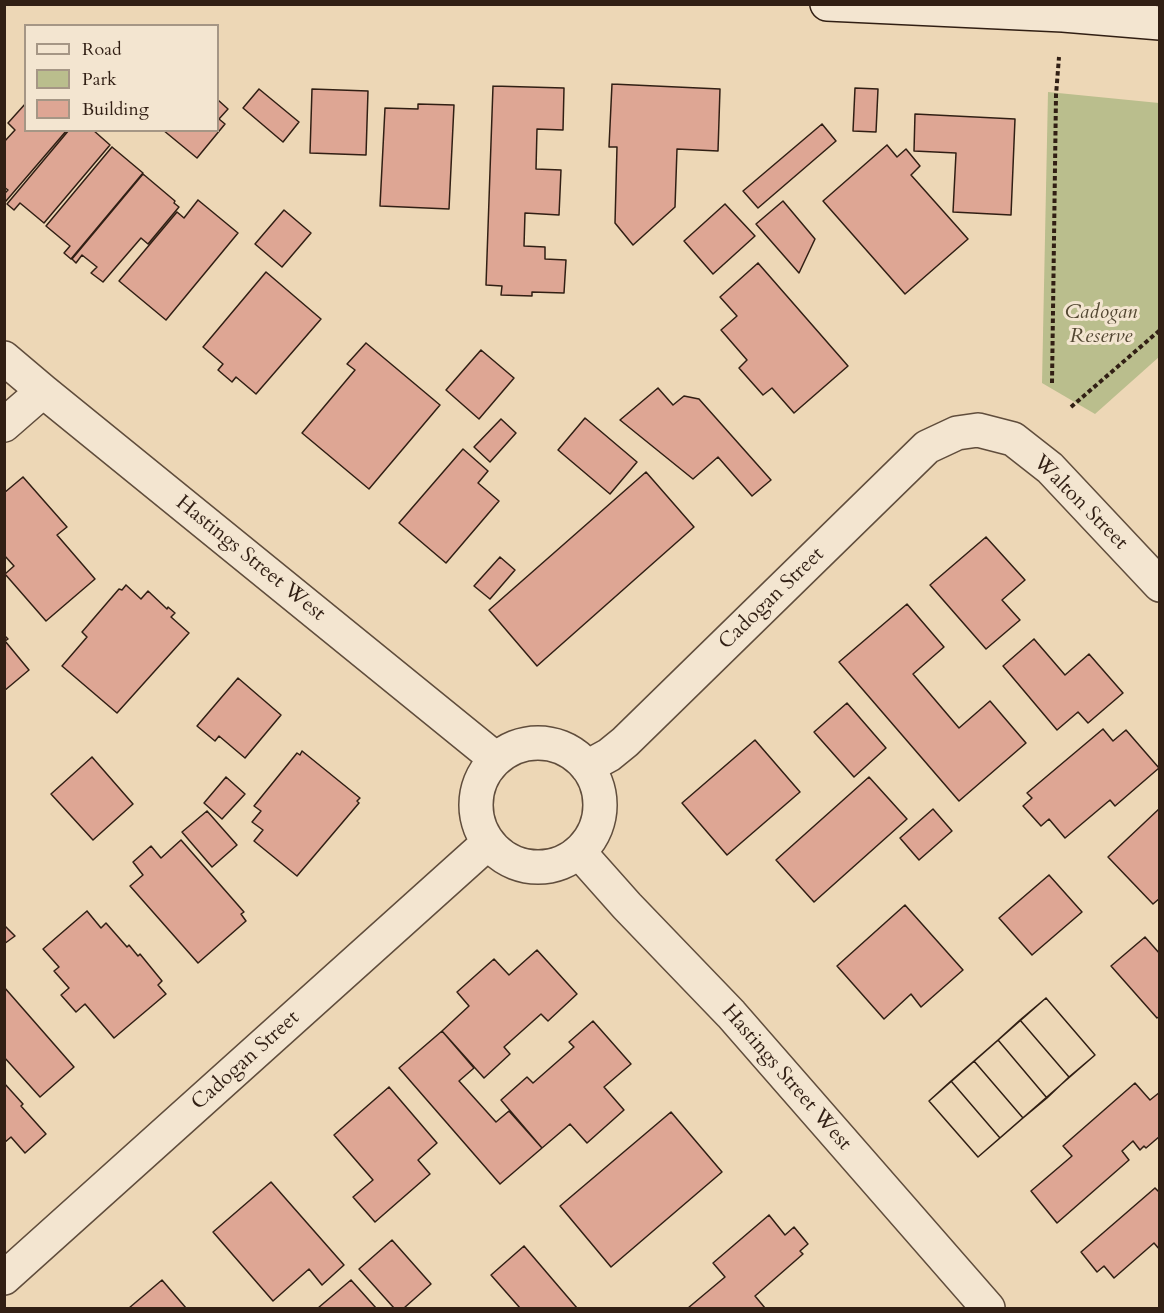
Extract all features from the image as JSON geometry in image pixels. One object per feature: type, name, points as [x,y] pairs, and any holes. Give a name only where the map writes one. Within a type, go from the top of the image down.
[{"type":"street","points":[[827,4],[1063,15],[1160,24]]},
{"type":"street","name":"Hastings Street West","points":[[4,358],[496,759]]},
{"type":"street","points":[[4,425],[43,391]]},
{"type":"street","name":"Walton Street","points":[[957,432],[978,430],[1013,439],[1050,468],[1160,585]]},
{"type":"street","name":"Cadogan Street","points":[[587,767],[609,755],[625,742],[927,447],[957,432]]},
{"type":"street","points":[[533,742],[553,745],[572,753],[587,767],[597,786],[600,808],[596,830],[579,852],[566,861],[546,867],[524,866],[504,858],[488,843],[476,815],[476,799],[479,784],[486,770],[496,759],[513,748],[533,742]]},
{"type":"street","name":"Cadogan Street","points":[[4,1278],[488,843]]},
{"type":"street","name":"Hastings Street West","points":[[579,852],[627,906],[732,1014],[988,1308]]},
{"type":"path","points":[[1052,383],[1056,95],[1063,15]]},
{"type":"path","points":[[1071,407],[1160,330]]},
{"type":"green space","name":"Cadogan Reserve","points":[[1048,92],[1159,103],[1159,357],[1095,414],[1042,383]]},
{"type":"building","points":[[612,84],[720,89],[718,151],[677,149],[675,207],[633,245],[615,223],[617,147],[609,147]]},
{"type":"building","points":[[493,86],[564,88],[563,130],[537,129],[536,169],[561,170],[559,215],[525,213],[524,246],[545,247],[545,259],[566,260],[564,293],[532,292],[532,296],[501,295],[502,286],[486,285]]},
{"type":"building","points":[[855,88],[878,89],[876,132],[853,131]]},
{"type":"building","points":[[259,89],[299,122],[283,142],[243,108]]},
{"type":"building","points":[[312,89],[368,91],[366,155],[310,153]]},
{"type":"building","points":[[219,101],[228,109],[219,119]]},
{"type":"building","points":[[418,104],[454,105],[449,209],[380,206],[385,108],[418,109]]},
{"type":"building","points":[[24,105],[24,132],[65,132],[6,201],[4,194],[8,190],[4,187],[4,142],[15,130],[8,123]]},
{"type":"building","points":[[915,114],[1015,119],[1011,215],[953,212],[956,153],[914,151]]},
{"type":"building","points":[[219,119],[225,124],[219,131]]},
{"type":"building","points":[[822,124],[836,141],[758,208],[743,191]]},
{"type":"building","points":[[67,132],[95,132],[110,145],[44,223],[20,203],[14,210],[7,204]]},
{"type":"building","points":[[165,132],[218,132],[197,158]]},
{"type":"building","points":[[887,145],[897,157],[906,149],[920,166],[911,175],[968,239],[905,294],[823,201]]},
{"type":"building","points":[[112,147],[143,173],[71,259],[64,253],[70,246],[46,226]]},
{"type":"building","points":[[143,174],[179,207],[148,244],[141,238],[103,282],[91,273],[97,267],[82,255],[76,263],[72,259]]},
{"type":"building","points":[[198,200],[238,233],[166,320],[119,281],[177,212],[184,218]]},
{"type":"building","points":[[783,201],[815,239],[799,273],[756,224]]},
{"type":"building","points":[[725,204],[755,236],[713,274],[684,241]]},
{"type":"building","points":[[284,210],[311,233],[282,267],[255,244]]},
{"type":"building","points":[[758,263],[848,366],[794,413],[772,388],[763,395],[739,368],[747,360],[721,330],[737,316],[720,297]]},
{"type":"building","points":[[266,272],[321,319],[256,394],[236,377],[232,382],[218,370],[223,364],[203,347]]},
{"type":"building","points":[[366,343],[440,405],[369,489],[302,433],[355,370],[347,364]]},
{"type":"building","points":[[481,350],[514,378],[479,419],[446,390]]},
{"type":"building","points":[[658,388],[673,405],[684,396],[699,399],[771,480],[752,496],[718,457],[693,479],[620,420]]},
{"type":"building","points":[[585,418],[637,462],[610,494],[558,450]]},
{"type":"building","points":[[501,419],[516,433],[490,462],[474,447]]},
{"type":"building","points":[[463,449],[488,471],[478,483],[499,501],[446,563],[399,523]]},
{"type":"building","points":[[646,472],[694,527],[537,666],[489,610]]},
{"type":"building","points":[[23,477],[67,527],[57,535],[95,579],[46,621],[5,574],[14,566],[4,555],[4,493]]},
{"type":"building","points":[[986,537],[1025,580],[1002,600],[1020,620],[986,649],[930,585]]},
{"type":"building","points":[[500,557],[515,570],[490,599],[474,586]]},
{"type":"building","points":[[126,585],[141,599],[148,591],[167,609],[168,607],[175,613],[171,617],[189,633],[117,713],[62,666],[87,637],[82,632],[119,589],[122,590]]},
{"type":"building","points":[[907,604],[944,647],[913,674],[959,728],[990,701],[1026,743],[959,801],[839,662]]},
{"type":"building","points":[[4,635],[8,639],[5,641],[29,670],[4,691]]},
{"type":"building","points":[[1034,639],[1065,675],[1089,654],[1123,693],[1088,723],[1078,712],[1057,730],[1003,666]]},
{"type":"building","points":[[238,678],[281,715],[245,758],[219,736],[215,741],[197,726]]},
{"type":"building","points":[[847,703],[886,748],[854,777],[814,732]]},
{"type":"building","points":[[1103,729],[1113,741],[1126,730],[1159,768],[1115,806],[1110,800],[1065,838],[1049,819],[1041,826],[1023,806],[1032,798],[1027,793]]},
{"type":"building","points":[[755,740],[800,792],[727,855],[682,803]]},
{"type":"building","points":[[302,751],[360,798],[357,801],[359,803],[297,876],[254,841],[263,830],[252,822],[261,811],[254,806],[297,753],[300,755]]},
{"type":"building","points":[[92,757],[133,804],[93,840],[51,794]]},
{"type":"building","points":[[226,777],[245,794],[222,819],[204,803]]},
{"type":"building","points":[[869,777],[907,819],[814,902],[776,860]]},
{"type":"building","points":[[1160,808],[1160,898],[1153,904],[1108,857]]},
{"type":"building","points":[[933,809],[952,831],[919,860],[900,838]]},
{"type":"building","points":[[207,811],[237,845],[212,867],[182,832]]},
{"type":"building","points":[[181,840],[244,912],[241,914],[246,921],[198,963],[130,886],[143,875],[133,862],[151,846],[161,858]]},
{"type":"building","points":[[1049,875],[1082,912],[1032,955],[999,918]]},
{"type":"building","points":[[905,905],[963,970],[921,1007],[911,994],[884,1019],[837,966]]},
{"type":"building","points":[[87,911],[101,928],[106,923],[127,947],[129,945],[138,956],[140,954],[162,981],[158,985],[166,994],[114,1038],[85,1004],[76,1012],[61,995],[69,988],[54,971],[59,967],[43,949]]},
{"type":"building","points":[[4,925],[15,936],[4,944]]},
{"type":"building","points":[[1145,937],[1160,954],[1160,1016],[1157,1018],[1111,966]]},
{"type":"building","points":[[537,950],[577,994],[548,1021],[541,1014],[504,1047],[510,1054],[484,1078],[442,1031],[469,1006],[457,992],[494,959],[509,975]]},
{"type":"building","points":[[4,987],[74,1067],[40,1097],[4,1057]]},
{"type":"building","points":[[1046,998],[1095,1055],[978,1157],[929,1101]]},
{"type":"building","points":[[1046,998],[1095,1055],[1069,1077],[1020,1020]]},
{"type":"building","points":[[1020,1020],[1069,1077],[1047,1098],[998,1040]]},
{"type":"building","points":[[593,1021],[631,1064],[604,1087],[624,1110],[587,1143],[570,1124],[542,1148],[501,1100],[527,1077],[533,1083],[574,1047],[569,1042]]},
{"type":"building","points":[[442,1031],[474,1068],[459,1081],[496,1122],[509,1111],[542,1148],[500,1184],[399,1068]]},
{"type":"building","points":[[998,1040],[1047,1098],[1023,1118],[974,1061]]},
{"type":"building","points":[[974,1061],[1023,1118],[1000,1138],[951,1081]]},
{"type":"building","points":[[951,1081],[1000,1138],[978,1157],[929,1101]]},
{"type":"building","points":[[4,1083],[46,1134],[25,1153],[11,1137],[4,1143]]},
{"type":"building","points":[[1135,1083],[1150,1100],[1160,1092],[1160,1136],[1146,1148],[1144,1146],[1140,1150],[1133,1141],[1122,1151],[1129,1160],[1057,1223],[1031,1191],[1072,1156],[1063,1146]]},
{"type":"building","points":[[389,1087],[437,1143],[418,1160],[430,1174],[375,1222],[353,1197],[373,1180],[334,1135]]},
{"type":"building","points":[[671,1112],[722,1172],[611,1267],[560,1206]]},
{"type":"building","points":[[271,1182],[344,1265],[322,1285],[309,1269],[273,1301],[213,1232]]},
{"type":"building","points":[[1155,1188],[1160,1193],[1160,1250],[1154,1243],[1114,1278],[1104,1266],[1097,1272],[1081,1252]]},
{"type":"building","points":[[769,1215],[785,1235],[794,1227],[808,1244],[800,1251],[803,1254],[755,1296],[765,1308],[688,1308],[725,1277],[713,1263]]},
{"type":"building","points":[[392,1240],[431,1284],[404,1308],[394,1308],[359,1269]]},
{"type":"building","points":[[524,1246],[577,1308],[520,1308],[491,1275]]},
{"type":"building","points":[[162,1280],[186,1308],[129,1308]]},
{"type":"building","points":[[351,1280],[376,1308],[318,1308]]}]
